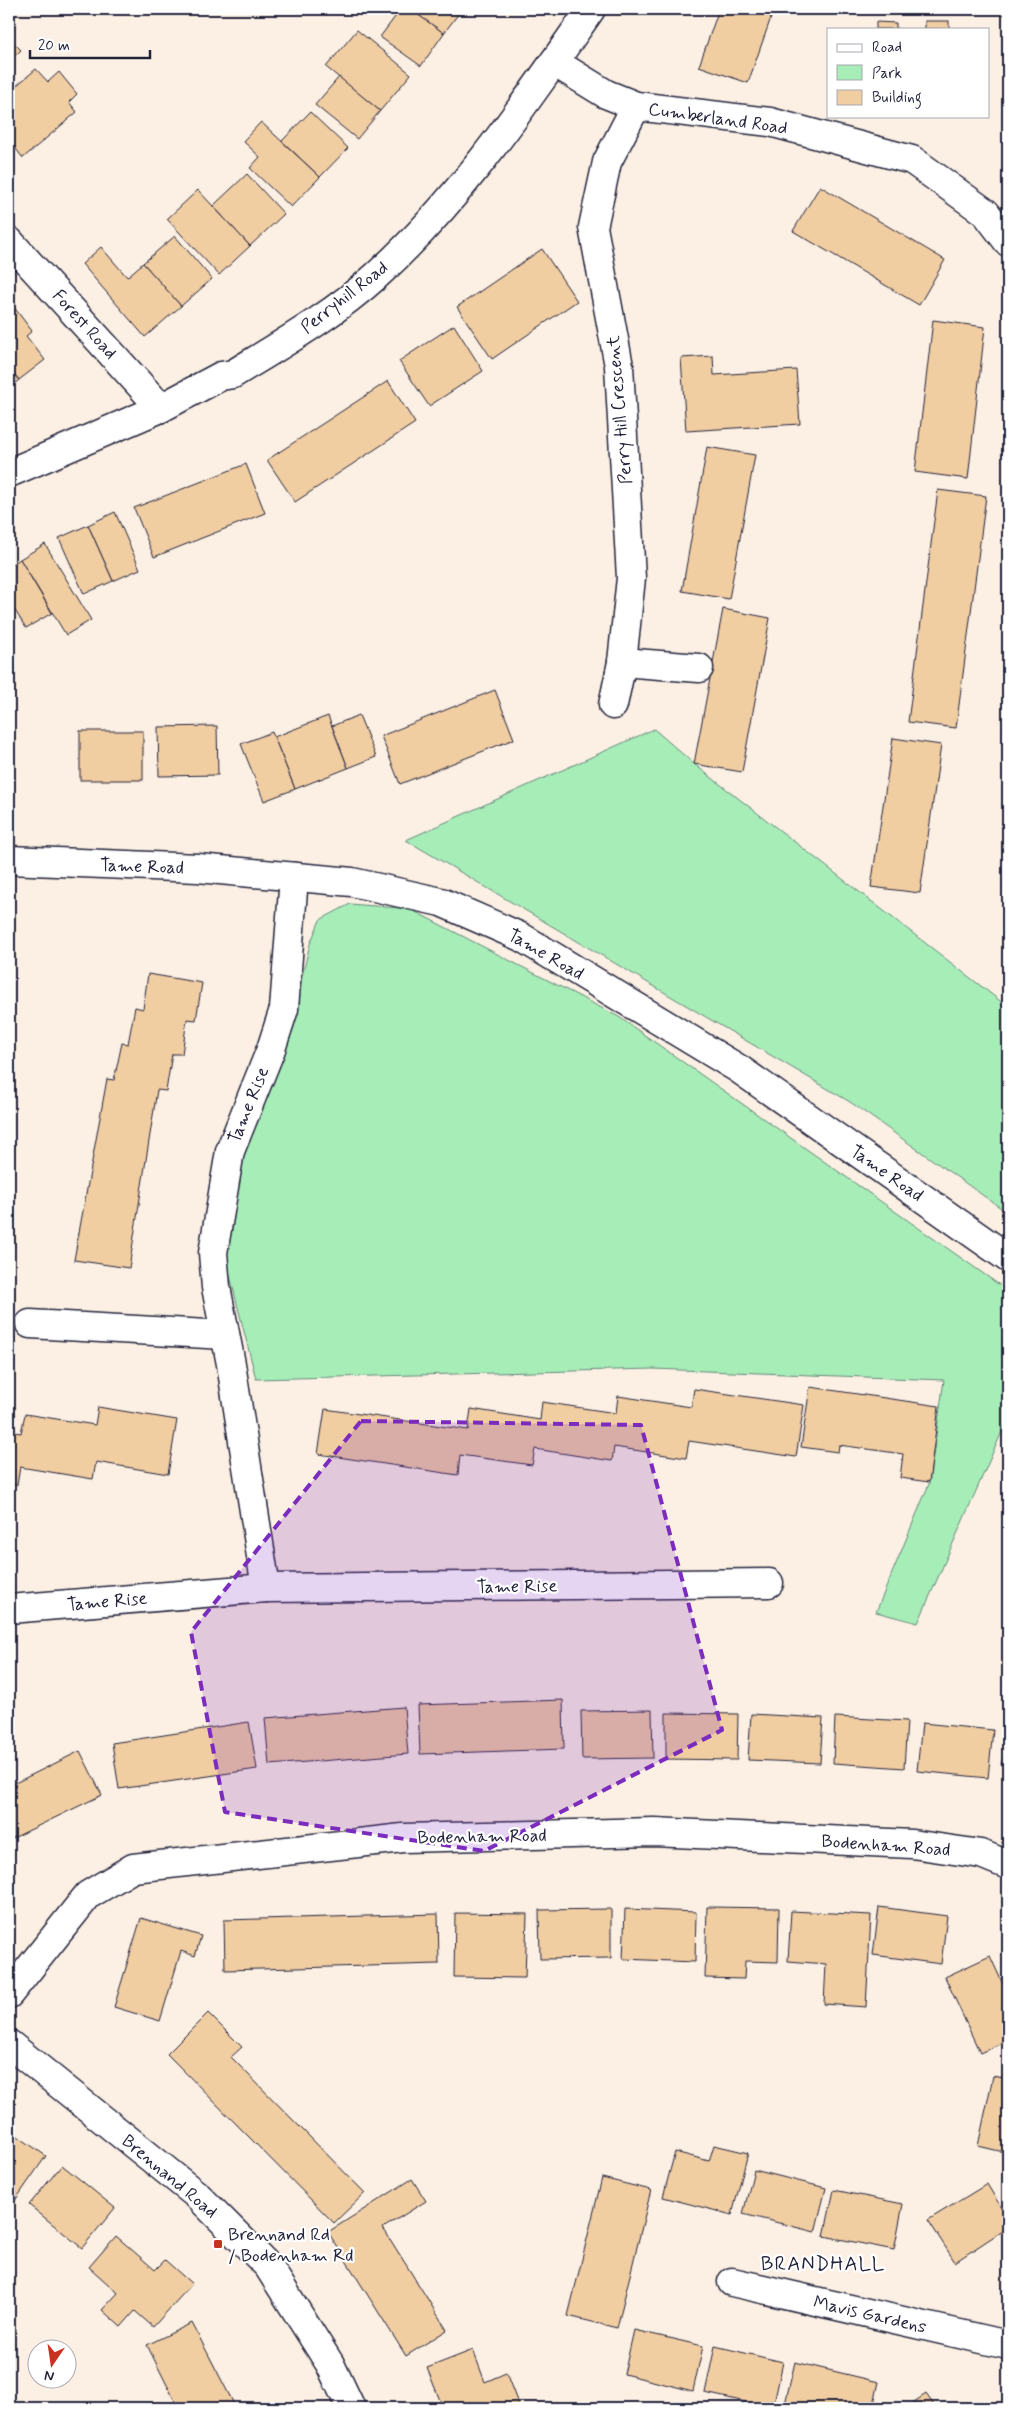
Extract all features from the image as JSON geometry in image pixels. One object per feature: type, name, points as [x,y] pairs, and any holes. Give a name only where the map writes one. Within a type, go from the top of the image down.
[{"type":"street","name":"Perryhill Road","points":[[9,473],[53,452],[161,408],[221,376],[233,374],[302,332],[375,276],[451,199],[554,62],[591,9]]},
{"type":"street","name":"Cumberland Road","points":[[554,62],[606,94],[636,106],[770,122],[912,160],[986,213],[1008,242]]},
{"type":"street","name":"Perry Hill Crescent","points":[[613,705],[622,662],[631,578],[619,366],[593,227],[607,162],[636,106]]},
{"type":"street","name":"Forest Road","points":[[9,241],[161,408]]},
{"type":"street","points":[[622,662],[699,668]]},
{"type":"street","name":"Tame Road","points":[[9,860],[198,868],[352,882],[441,902],[521,937],[738,1069],[1008,1258]]},
{"type":"street","name":"Tame Rise","points":[[266,1588],[231,1364],[216,1287],[213,1253],[230,1151],[271,1049],[284,1008],[294,877]]},
{"type":"street","points":[[30,1324],[224,1335]]},
{"type":"street","name":"Tame Rise","points":[[9,1610],[266,1588],[769,1583]]},
{"type":"street","name":"Bodenham Road","points":[[9,1994],[88,1895],[133,1868],[403,1838],[654,1832],[912,1844],[981,1854],[1008,1865]]},
{"type":"street","name":"Brennand Road","points":[[9,2044],[198,2196],[268,2266],[330,2364],[351,2408]]},
{"type":"street","name":"Mavis Gardens","points":[[732,2282],[1008,2346]]},
{"type":"highlighted area","points":[[361,1421],[641,1425],[722,1730],[484,1851],[225,1812],[191,1632]]},
{"type":"green space","points":[[654,729],[694,764],[1008,1007],[1008,1213],[850,1102],[406,840]]},
{"type":"green space","points":[[350,904],[410,909],[619,1017],[1008,1291],[1008,1418],[918,1623],[876,1612],[929,1484],[944,1380],[653,1369],[256,1379],[224,1252],[239,1159],[286,1041],[310,944],[320,920]]},
{"type":"building","points":[[401,9],[410,9],[444,33],[421,66],[380,37]]},
{"type":"building","points":[[410,9],[462,9],[444,33]]},
{"type":"building","points":[[719,9],[774,9],[748,83],[699,66]]},
{"type":"building","points":[[925,21],[949,21],[949,28],[925,28]]},
{"type":"building","points":[[876,22],[896,23],[896,28],[876,28]]},
{"type":"building","points":[[357,30],[411,74],[380,111],[326,67]]},
{"type":"building","points":[[9,38],[21,50],[9,61]]},
{"type":"building","points":[[36,69],[48,82],[59,72],[77,94],[69,102],[77,112],[23,158],[9,140],[9,92]]},
{"type":"building","points":[[339,77],[380,111],[357,139],[315,105]]},
{"type":"building","points":[[310,112],[348,148],[320,177],[282,141]]},
{"type":"building","points":[[261,122],[320,177],[291,207],[250,168],[260,157],[243,141]]},
{"type":"building","points":[[247,174],[284,214],[250,246],[213,206]]},
{"type":"building","points":[[820,186],[945,260],[919,305],[793,231]]},
{"type":"building","points":[[198,190],[250,246],[219,275],[167,219]]},
{"type":"building","points":[[175,236],[212,279],[181,306],[143,263]]},
{"type":"building","points":[[101,247],[127,277],[143,263],[181,306],[145,337],[82,264]]},
{"type":"building","points":[[542,249],[577,301],[492,359],[457,307]]},
{"type":"building","points":[[10,302],[32,331],[26,336],[45,360],[19,380],[9,367]]},
{"type":"building","points":[[933,320],[985,327],[968,479],[915,472]]},
{"type":"building","points":[[454,325],[483,371],[429,406],[399,361]]},
{"type":"building","points":[[713,356],[714,375],[796,370],[800,424],[686,431],[681,358]]},
{"type":"building","points":[[9,367],[19,380],[9,389]]},
{"type":"building","points":[[388,381],[415,423],[295,502],[267,460]]},
{"type":"building","points":[[707,447],[755,455],[729,599],[682,591]]},
{"type":"building","points":[[246,464],[265,513],[154,557],[134,508]]},
{"type":"building","points":[[938,490],[986,496],[956,728],[908,722]]},
{"type":"building","points":[[115,512],[140,569],[113,581],[88,525]]},
{"type":"building","points":[[88,525],[113,581],[84,594],[59,538]]},
{"type":"building","points":[[45,544],[91,620],[66,635],[20,559]]},
{"type":"building","points":[[20,559],[52,613],[26,628],[9,601],[9,566]]},
{"type":"building","points":[[723,609],[770,618],[742,772],[694,764]]},
{"type":"building","points":[[495,690],[514,739],[400,784],[381,736]]},
{"type":"building","points":[[359,715],[376,757],[348,768],[332,726]]},
{"type":"building","points":[[328,716],[348,768],[295,789],[274,737]]},
{"type":"building","points":[[217,726],[218,775],[159,776],[158,727]]},
{"type":"building","points":[[80,731],[143,731],[143,780],[80,780]]},
{"type":"building","points":[[272,732],[295,789],[264,801],[241,744]]},
{"type":"building","points":[[893,738],[941,745],[920,893],[871,887]]},
{"type":"building","points":[[148,974],[202,983],[196,1020],[187,1019],[182,1054],[172,1054],[166,1091],[157,1090],[129,1268],[74,1260],[107,1079],[114,1080],[122,1043],[128,1044],[135,1007],[143,1009]]},
{"type":"building","points":[[810,1387],[939,1406],[929,1482],[900,1478],[903,1454],[839,1445],[838,1452],[801,1447]]},
{"type":"building","points":[[694,1389],[804,1405],[796,1457],[689,1441],[686,1458],[614,1447],[612,1461],[535,1449],[532,1465],[460,1455],[458,1475],[318,1454],[325,1409],[468,1430],[471,1409],[540,1420],[542,1402],[616,1413],[618,1396],[691,1407]]},
{"type":"building","points":[[98,1407],[177,1420],[168,1474],[96,1462],[93,1479],[20,1467],[17,1485],[9,1484],[9,1431],[21,1433],[25,1414],[95,1425]]},
{"type":"building","points":[[563,1700],[564,1749],[420,1754],[418,1705]]},
{"type":"building","points":[[404,1707],[408,1754],[269,1765],[265,1718]]},
{"type":"building","points":[[652,1710],[653,1758],[582,1759],[581,1711]]},
{"type":"building","points":[[666,1713],[738,1714],[737,1760],[666,1759]]},
{"type":"building","points":[[751,1714],[823,1718],[820,1763],[748,1760]]},
{"type":"building","points":[[835,1717],[907,1721],[904,1768],[833,1763]]},
{"type":"building","points":[[249,1722],[257,1769],[119,1789],[112,1743]]},
{"type":"building","points":[[922,1723],[993,1730],[988,1778],[917,1771]]},
{"type":"building","points":[[1008,1742],[1008,1767],[1001,1764]]},
{"type":"building","points":[[80,1751],[102,1795],[9,1840],[9,1786]]},
{"type":"building","points":[[707,1907],[779,1908],[778,1962],[745,1961],[744,1979],[705,1978]]},
{"type":"building","points":[[879,1907],[947,1916],[941,1964],[873,1955]]},
{"type":"building","points":[[611,1909],[611,1958],[540,1959],[539,1910]]},
{"type":"building","points":[[625,1909],[696,1912],[695,1962],[623,1959]]},
{"type":"building","points":[[791,1911],[871,1915],[866,2007],[824,2004],[826,1964],[788,1961]]},
{"type":"building","points":[[455,1913],[527,1914],[525,1978],[454,1977]]},
{"type":"building","points":[[438,1914],[439,1964],[225,1970],[224,1920]]},
{"type":"building","points":[[141,1918],[201,1936],[195,1956],[181,1951],[160,2021],[114,2007]]},
{"type":"building","points":[[990,1956],[1008,1995],[1008,2040],[980,2053],[945,1977]]},
{"type":"building","points":[[208,2013],[242,2047],[231,2057],[365,2193],[334,2223],[167,2054]]},
{"type":"building","points":[[993,2076],[1008,2079],[1008,2153],[978,2146]]},
{"type":"building","points":[[9,2130],[46,2156],[14,2202],[9,2198]]},
{"type":"building","points":[[714,2145],[748,2153],[732,2215],[663,2197],[675,2152],[709,2161]]},
{"type":"building","points":[[62,2165],[115,2208],[82,2248],[29,2205]]},
{"type":"building","points":[[754,2170],[826,2188],[815,2232],[743,2214]]},
{"type":"building","points":[[602,2178],[651,2190],[617,2328],[568,2316]]},
{"type":"building","points":[[412,2179],[426,2201],[383,2228],[447,2330],[406,2356],[328,2232]]},
{"type":"building","points":[[987,2184],[1008,2219],[1008,2227],[955,2262],[928,2220]]},
{"type":"building","points":[[834,2190],[903,2204],[894,2250],[824,2236]]},
{"type":"building","points":[[116,2236],[155,2270],[165,2260],[192,2284],[153,2327],[135,2311],[121,2327],[102,2310],[118,2293],[89,2267]]},
{"type":"building","points":[[192,2323],[236,2408],[161,2408],[175,2401],[147,2345]]},
{"type":"building","points":[[634,2330],[703,2346],[693,2391],[624,2374]]},
{"type":"building","points":[[715,2346],[783,2362],[773,2408],[705,2393]]},
{"type":"building","points":[[473,2350],[485,2382],[506,2373],[519,2406],[443,2408],[427,2368]]},
{"type":"building","points":[[795,2362],[879,2382],[873,2408],[784,2408]]},
{"type":"building","points":[[926,2394],[936,2408],[905,2408]]},
{"type":"place","name":"Brennand Rd / Bodenham Rd","points":[[218,2244]]},
{"type":"district","name":"BRANDHALL","points":[[823,2263]]}]
